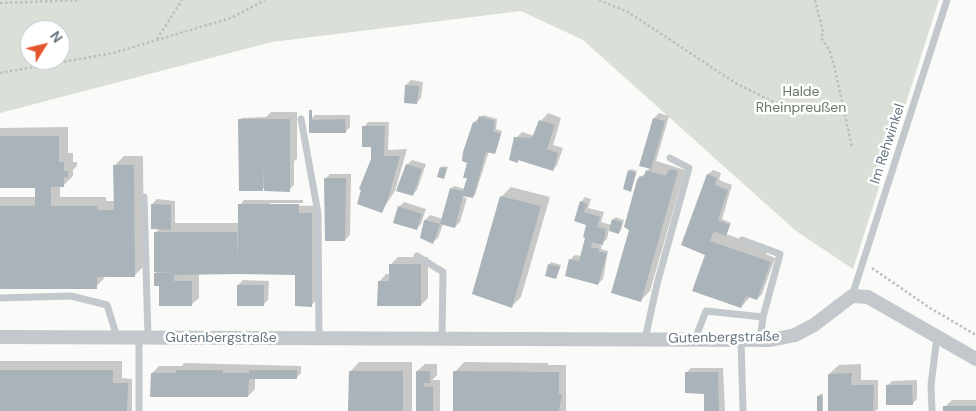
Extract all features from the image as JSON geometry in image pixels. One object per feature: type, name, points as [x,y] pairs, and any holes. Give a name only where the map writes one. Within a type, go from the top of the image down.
[{"type":"street","name":"Gutenbergstraße","points":[[0,337],[760,340],[795,335],[814,325],[852,296]]},
{"type":"street","points":[[852,296],[868,297],[976,358]]},
{"type":"lane","name":"Im Rehwinkel","points":[[852,296],[947,0]]},
{"type":"lane","points":[[301,119],[318,213],[319,338]]},
{"type":"lane","points":[[645,339],[657,284],[689,168],[670,158]]},
{"type":"lane","points":[[139,411],[143,337],[144,197]]},
{"type":"lane","points":[[742,240],[780,254],[763,317],[760,340]]},
{"type":"lane","points":[[417,256],[443,272],[442,338]]},
{"type":"lane","points":[[0,298],[71,296],[107,305],[117,337]]},
{"type":"lane","points":[[695,340],[706,311],[763,317]]},
{"type":"lane","points":[[932,411],[931,385],[937,337]]},
{"type":"lane","points":[[741,340],[743,411]]},
{"type":"path","points":[[0,3],[80,0]]},
{"type":"path","points":[[157,39],[182,0]]},
{"type":"path","points":[[0,73],[113,53],[232,18],[265,0]]},
{"type":"path","points":[[599,0],[628,12],[737,84],[776,103],[800,106]]},
{"type":"path","points":[[815,0],[823,32],[821,38],[829,49],[834,65],[852,147]]},
{"type":"path","points":[[864,263],[930,308],[976,335]]},
{"type":"green space","name":"Halde Rheinpreußen","points":[[0,0],[939,0],[853,269],[796,231],[583,40],[521,11],[272,42],[0,113]]},
{"type":"building","points":[[405,85],[419,86],[417,104],[404,103]]},
{"type":"building","points":[[309,110],[312,110],[312,120],[345,119],[346,133],[309,133]]},
{"type":"building","points":[[479,116],[495,121],[493,131],[501,134],[495,154],[486,152],[473,198],[463,196],[455,228],[440,224],[450,188],[463,191],[467,178],[463,178],[467,163],[462,161],[463,152],[473,122],[477,123]]},
{"type":"building","points":[[653,118],[665,121],[651,169],[639,166]]},
{"type":"building","points":[[238,119],[290,119],[290,192],[264,191],[264,167],[263,191],[239,191]]},
{"type":"building","points":[[539,120],[555,125],[547,149],[558,153],[553,171],[518,160],[518,163],[509,160],[514,137],[532,138]]},
{"type":"building","points":[[362,126],[385,126],[384,156],[400,156],[388,199],[382,213],[357,204],[361,190],[359,189],[371,159],[371,147],[362,147]]},
{"type":"building","points":[[0,136],[59,136],[59,162],[64,162],[64,171],[68,171],[68,177],[64,177],[64,187],[51,187],[51,206],[97,206],[97,210],[114,210],[113,165],[134,165],[135,277],[97,277],[97,289],[0,289],[0,206],[35,206],[35,188],[0,188]]},
{"type":"building","points":[[406,164],[422,169],[413,196],[396,191]]},
{"type":"building","points":[[440,167],[447,169],[444,179],[437,177]]},
{"type":"building","points":[[670,169],[678,171],[641,302],[611,293],[629,230],[624,227],[637,180],[640,176],[644,177],[646,170],[665,176]]},
{"type":"building","points":[[628,170],[636,173],[631,192],[623,189]]},
{"type":"building","points":[[707,174],[717,178],[715,185],[728,190],[718,220],[730,225],[726,236],[714,231],[710,241],[771,262],[757,300],[746,296],[741,308],[692,291],[705,255],[681,245]]},
{"type":"building","points":[[324,178],[346,178],[345,241],[325,241]]},
{"type":"building","points":[[500,196],[541,206],[512,308],[472,294]]},
{"type":"building","points":[[580,201],[587,204],[584,212],[600,217],[597,227],[606,229],[603,245],[592,242],[591,248],[599,248],[598,251],[607,253],[598,285],[565,276],[569,259],[579,261],[585,238],[583,237],[586,225],[574,221]]},
{"type":"building","points":[[151,204],[171,205],[171,230],[151,229]]},
{"type":"building","points":[[238,204],[299,204],[299,213],[312,213],[312,307],[295,306],[295,275],[238,274],[174,275],[174,281],[192,281],[192,306],[159,306],[159,286],[154,286],[154,273],[174,272],[154,272],[154,232],[237,232],[238,260]]},
{"type":"building","points":[[398,206],[422,214],[417,230],[393,223]]},
{"type":"building","points":[[612,219],[622,222],[619,234],[609,231]]},
{"type":"building","points":[[424,220],[440,224],[433,244],[420,238]]},
{"type":"building","points":[[389,264],[421,264],[421,306],[377,306],[378,281],[389,281]]},
{"type":"building","points":[[548,264],[560,267],[556,279],[545,276]]},
{"type":"building","points":[[237,285],[264,285],[264,306],[237,306]]},
{"type":"building","points":[[0,370],[113,370],[113,383],[128,383],[127,411],[0,411]]},
{"type":"building","points":[[176,370],[223,370],[223,373],[249,373],[249,370],[297,370],[297,379],[249,379],[248,397],[150,397],[151,373],[176,373]]},
{"type":"building","points":[[349,371],[403,371],[403,411],[348,411]]},
{"type":"building","points":[[416,371],[430,371],[430,383],[424,383],[424,387],[433,386],[433,411],[416,411]]},
{"type":"building","points":[[453,371],[559,372],[559,394],[562,394],[559,411],[453,411]]},
{"type":"building","points":[[685,372],[718,372],[719,411],[704,411],[704,394],[685,393]]},
{"type":"building","points":[[852,373],[851,385],[874,385],[873,411],[828,411],[828,374]]},
{"type":"building","points":[[886,385],[912,385],[913,405],[886,405]]},
{"type":"building","points":[[817,396],[822,396],[822,411],[817,411]]},
{"type":"building","points":[[943,406],[976,406],[976,411],[943,411]]}]
